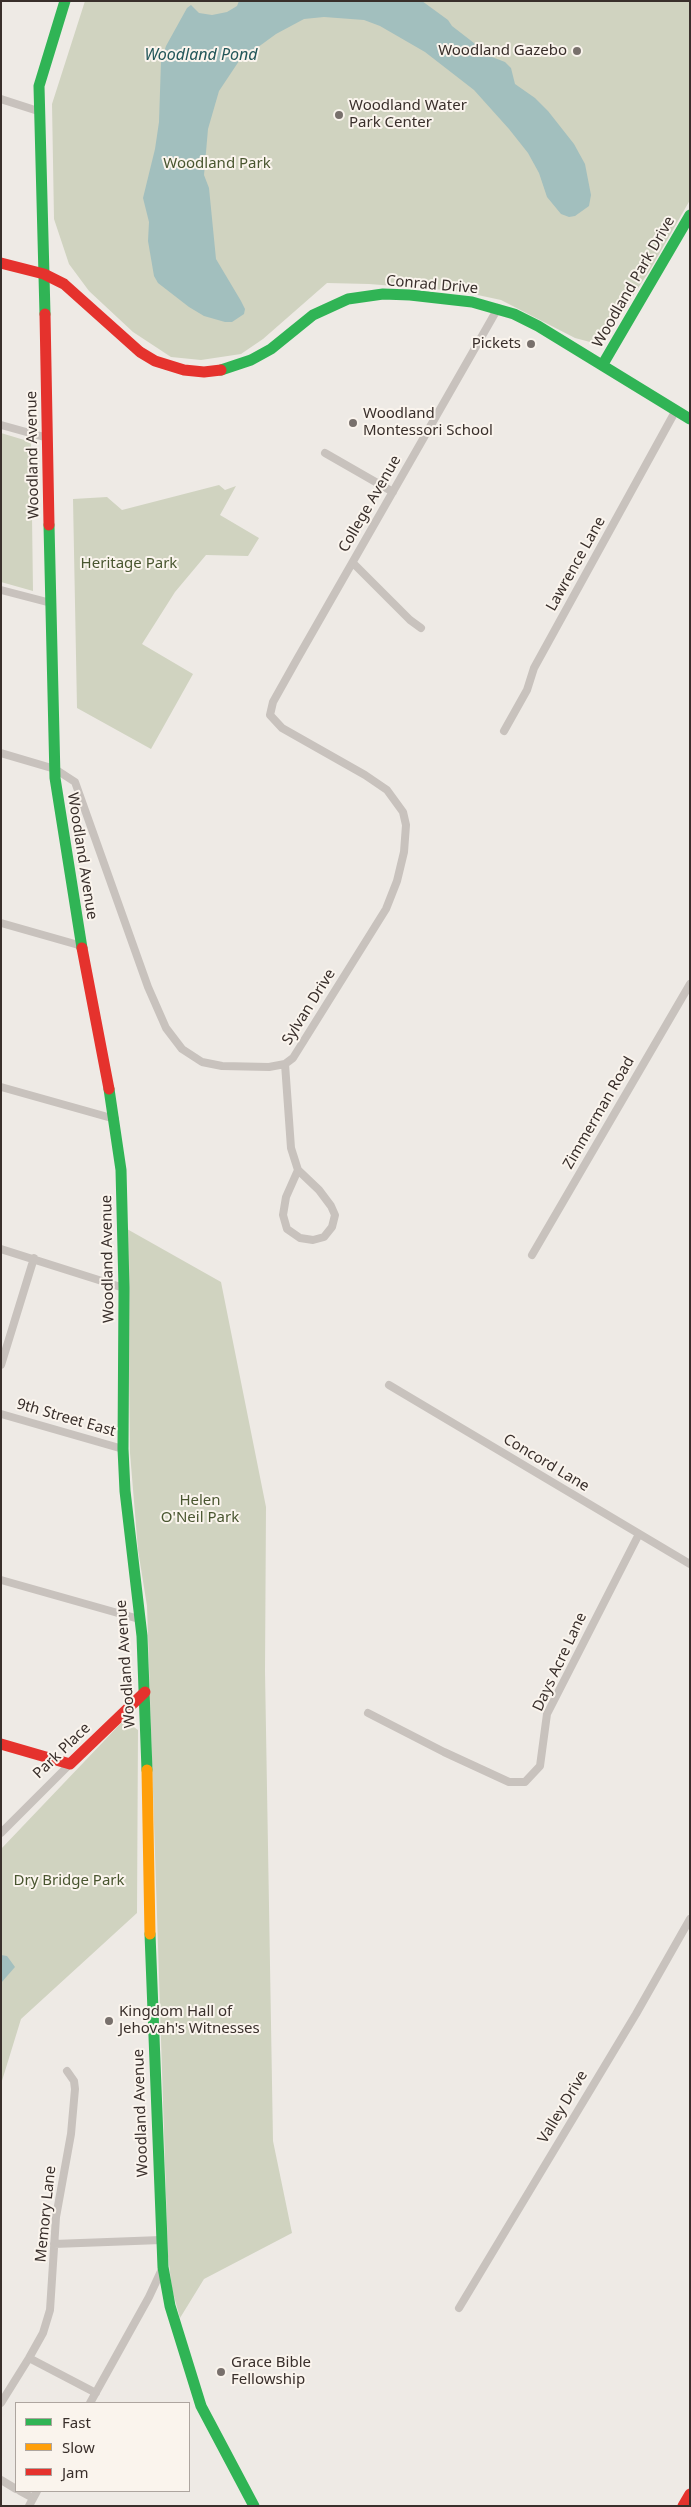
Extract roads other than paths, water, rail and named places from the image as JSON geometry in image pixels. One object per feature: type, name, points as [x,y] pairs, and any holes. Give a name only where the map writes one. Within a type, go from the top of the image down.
[{"type":"street","name":"Woodland Avenue","points":[[65,1],[39,86],[38,111],[44,274],[55,769],[57,795],[82,946],[115,1119],[121,1170],[124,1288],[123,1449],[125,1491],[145,1692],[151,1984],[163,2267],[170,2306],[202,2406],[254,2506]]},
{"type":"street","points":[[1,100],[38,111]]},
{"type":"street","name":"Woodland Park Drive","points":[[603,364],[690,215]]},
{"type":"street","name":"Conrad Drive","points":[[1,263],[44,274],[76,292],[122,338],[155,361],[184,370],[204,372],[227,369],[250,360],[271,349],[313,315],[330,306],[362,296],[410,295],[447,298],[498,308],[538,326],[603,364],[690,419]]},
{"type":"street","name":"College Avenue","points":[[270,715],[273,702],[498,308]]},
{"type":"street","name":"Lawrence Lane","points":[[504,731],[527,690],[534,668],[676,410]]},
{"type":"street","points":[[1,425],[48,438]]},
{"type":"street","points":[[325,453],[393,492]]},
{"type":"street","points":[[353,563],[410,620],[421,628]]},
{"type":"street","points":[[1,590],[51,604]]},
{"type":"street","name":"Sylvan Drive","points":[[1,753],[55,769],[75,782],[148,987],[173,1039],[191,1056],[211,1064],[251,1068],[285,1064],[297,1053],[386,909],[397,881],[404,852],[406,825],[403,812],[387,790],[365,775],[282,728],[270,715]]},
{"type":"street","points":[[1,923],[82,946]]},
{"type":"street","name":"Zimmerman Road","points":[[532,1255],[690,984]]},
{"type":"street","points":[[285,1064],[291,1148],[298,1170],[323,1195],[335,1215],[332,1227],[324,1237],[313,1240],[300,1238],[287,1229],[283,1215],[286,1197],[298,1170]]},
{"type":"street","points":[[1,1086],[115,1119]]},
{"type":"street","points":[[1,1249],[124,1288]]},
{"type":"street","points":[[1,1364],[34,1258]]},
{"type":"street","name":"Concord Lane","points":[[389,1385],[690,1564]]},
{"type":"street","name":"9th Street East","points":[[1,1414],[123,1449]]},
{"type":"street","name":"Days Acre Lane","points":[[368,1713],[444,1752],[509,1782],[525,1782],[540,1766],[547,1714],[639,1534]]},
{"type":"street","points":[[1,1580],[139,1619]]},
{"type":"street","name":"Park Place","points":[[1,1833],[145,1692]]},
{"type":"street","points":[[1,1744],[70,1764]]},
{"type":"street","name":"Valley Drive","points":[[459,2308],[636,2014],[690,1919]]},
{"type":"street","name":"Memory Lane","points":[[1,2403],[29,2358],[42,2333],[50,2310],[54,2244],[75,2089],[74,2081],[67,2071]]},
{"type":"street","points":[[54,2244],[161,2240]]},
{"type":"street","points":[[91,2402],[149,2297],[163,2267]]},
{"type":"street","points":[[29,2358],[96,2393]]},
{"type":"street","points":[[1,2480],[15,2488]]},
{"type":"street","points":[[21,2492],[31,2502]]},
{"type":"street","points":[[683,2506],[690,2494]]},
{"type":"water","name":"Woodland Pond","points":[[239,1],[422,1],[492,57],[505,62],[511,68],[515,84],[535,98],[548,111],[574,144],[585,164],[591,195],[589,206],[575,216],[569,217],[561,214],[547,197],[539,173],[528,153],[509,129],[474,90],[425,52],[380,26],[364,20],[324,17],[304,19],[276,34],[239,61],[219,91],[208,129],[204,175],[209,188],[216,259],[245,309],[244,314],[232,322],[204,316],[158,283],[154,276],[148,241],[149,222],[143,198],[155,149],[159,122],[161,61],[166,46],[187,8],[191,5],[199,13],[212,15],[227,12],[237,6]]},
{"type":"water","points":[[1,1955],[7,1956],[15,1967],[1,1983]]},
{"type":"place","name":"Woodland Gazebo","points":[[577,51]]},
{"type":"place","name":"Woodland Water Park Center","points":[[339,115]]},
{"type":"place","name":"Pickets","points":[[531,344]]},
{"type":"place","name":"Woodland Montessori School","points":[[353,423]]},
{"type":"place","name":"Kingdom Hall of Jehovah's Witnesses","points":[[109,2021]]},
{"type":"place","name":"Grace Bible Fellowship","points":[[221,2372]]},
{"type":"park label","name":"Woodland Park","points":[[217,164]]},
{"type":"park label","name":"Heritage Park","points":[[129,564]]},
{"type":"park label","name":"Helen O'Neil Park","points":[[200,1510]]},
{"type":"park label","name":"Dry Bridge Park","points":[[69,1881]]}]
